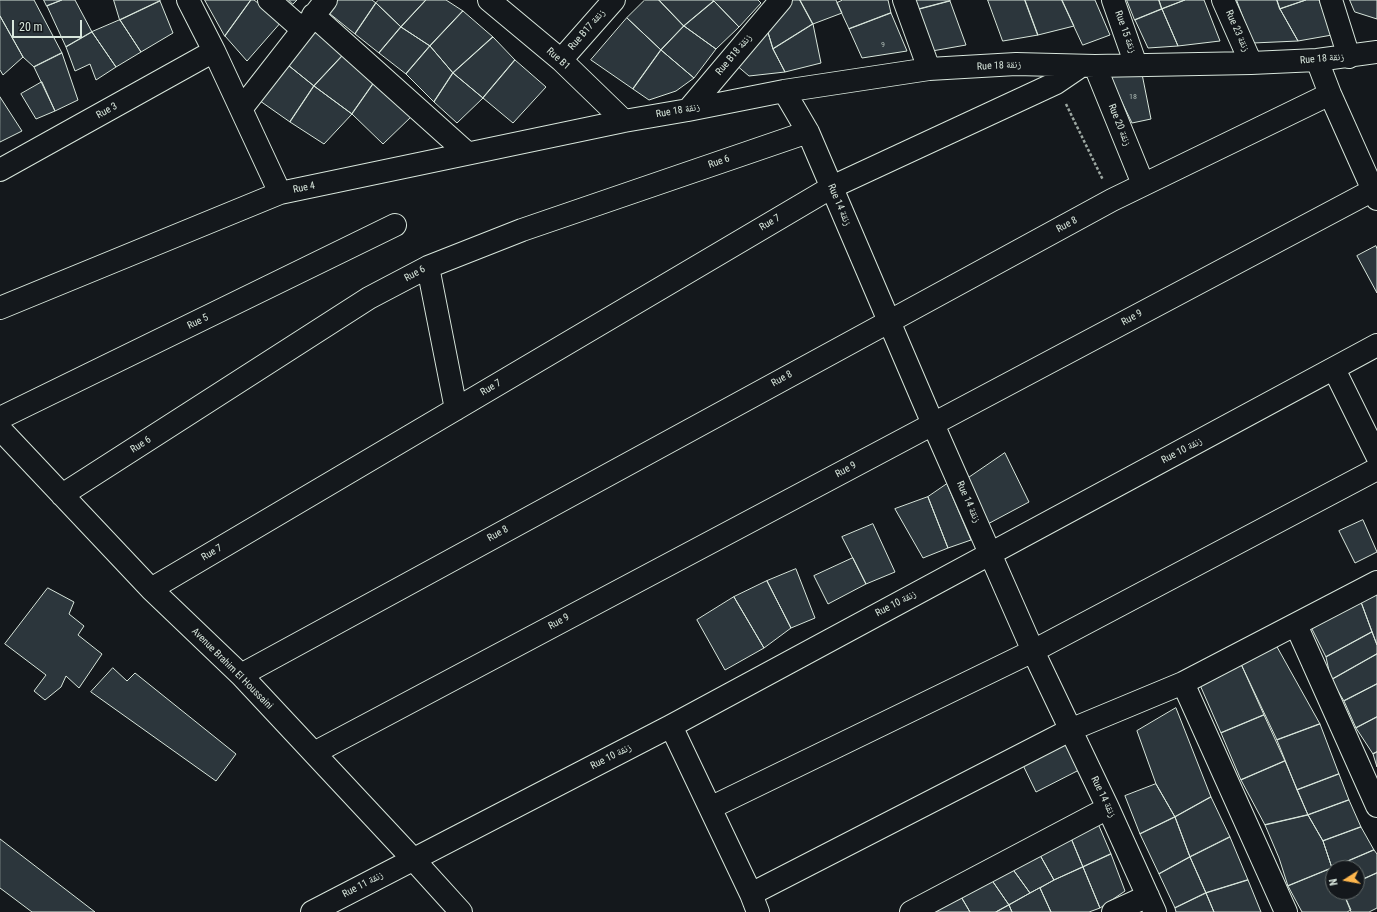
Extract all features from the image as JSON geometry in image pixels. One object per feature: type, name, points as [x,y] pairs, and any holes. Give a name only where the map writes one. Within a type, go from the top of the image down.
[{"type":"street","points":[[188,0],[214,51],[280,193]]},
{"type":"street","points":[[269,0],[314,15],[466,153]]},
{"type":"street","name":"Rue B1","points":[[489,0],[561,60],[624,120]]},
{"type":"street","name":"Rue B17 زنقة","points":[[561,60],[614,0]]},
{"type":"street","name":"Rue B18 زنقة","points":[[688,110],[781,0]]},
{"type":"street","points":[[904,0],[929,70]]},
{"type":"street","name":"Rue 15 زنقة","points":[[1113,0],[1136,65]]},
{"type":"street","name":"Rue 23 زنقة","points":[[1223,0],[1251,63]]},
{"type":"street","points":[[1331,0],[1349,57]]},
{"type":"street","points":[[241,109],[314,15]]},
{"type":"street","name":"Rue 3","points":[[0,170],[214,51]]},
{"type":"street","name":"Rue 18 زنقة","points":[[624,120],[688,110],[784,91],[929,70],[1016,64],[1088,66],[1251,63],[1317,60],[1349,57],[1377,52]]},
{"type":"street","points":[[1317,60],[1330,94],[1376,193]]},
{"type":"street","name":"Rue 7","points":[[151,589],[832,187],[1056,83],[1088,66]]},
{"type":"street","name":"Rue 20 زنقة","points":[[1088,66],[1143,184]]},
{"type":"street","name":"Rue 14 زنقة","points":[[784,91],[808,132],[933,424],[1033,651],[1152,904]]},
{"type":"street","name":"Rue 8","points":[[241,675],[1112,200],[1330,94]]},
{"type":"street","name":"Rue 4","points":[[0,308],[280,193],[624,120]]},
{"type":"street","name":"Rue 6","points":[[62,496],[369,298],[428,267],[522,230],[808,132]]},
{"type":"street","name":"Rue 9","points":[[314,752],[933,424],[1376,193]]},
{"type":"street","name":"Rue 5","points":[[0,418],[395,226]]},
{"type":"street","points":[[428,267],[456,409]]},
{"type":"street","name":"Rue 10 زنقة","points":[[413,859],[671,726],[1377,345]]},
{"type":"street","points":[[1334,368],[1377,456]]},
{"type":"street","name":"Avenue Brahim El Houssaini","points":[[0,429],[151,589],[241,675],[461,912]]},
{"type":"street","points":[[710,808],[1033,651],[1377,469]]},
{"type":"street","points":[[671,726],[754,903],[1070,730],[1183,683],[1377,582]]},
{"type":"street","points":[[1296,625],[1377,806]]},
{"type":"street","points":[[1183,683],[1286,912]]},
{"type":"street","points":[[911,912],[1108,808]]},
{"type":"street","name":"Rue 11 زنقة","points":[[312,912],[413,859]]},
{"type":"street","points":[[1113,912],[1152,904]]},
{"type":"path","points":[[1056,83],[1112,200]]},
{"type":"building","points":[[0,0],[34,0],[62,53],[34,67],[23,57],[0,16]]},
{"type":"building","points":[[44,0],[62,0],[47,6]]},
{"type":"building","points":[[62,0],[75,0],[92,32],[66,47],[47,6]]},
{"type":"building","points":[[114,0],[160,0],[160,1],[120,20]]},
{"type":"building","points":[[205,0],[251,0],[225,36]]},
{"type":"building","points":[[251,0],[254,0],[282,21],[247,61],[225,36]]},
{"type":"building","points":[[289,0],[297,0],[293,4]]},
{"type":"building","points":[[333,0],[372,0],[376,3],[355,34],[324,9]]},
{"type":"building","points":[[379,0],[426,0],[401,27],[376,3]]},
{"type":"building","points":[[426,0],[446,0],[463,11],[430,46],[401,27]]},
{"type":"building","points":[[645,0],[659,0],[684,26],[661,50],[627,18]]},
{"type":"building","points":[[659,0],[712,0],[714,1],[684,26]]},
{"type":"building","points":[[758,0],[761,3],[739,27],[714,1]]},
{"type":"building","points":[[788,0],[800,0],[813,24],[773,49],[766,26]]},
{"type":"building","points":[[800,0],[836,0],[842,13],[813,24]]},
{"type":"building","points":[[843,0],[888,0],[891,13],[849,29],[837,3]]},
{"type":"building","points":[[912,0],[950,0],[950,1],[916,10]]},
{"type":"building","points":[[988,0],[1025,0],[1038,35],[1003,41]]},
{"type":"building","points":[[1025,0],[1062,0],[1074,26],[1038,35]]},
{"type":"building","points":[[1062,0],[1095,0],[1110,35],[1083,45]]},
{"type":"building","points":[[1127,0],[1159,0],[1162,9],[1135,20]]},
{"type":"building","points":[[1159,0],[1185,0],[1162,9]]},
{"type":"building","points":[[1185,0],[1204,0],[1220,41],[1178,46],[1162,9]]},
{"type":"building","points":[[1237,0],[1277,0],[1280,9],[1298,41],[1253,43]]},
{"type":"building","points":[[1277,0],[1306,0],[1280,9]]},
{"type":"building","points":[[1306,0],[1319,0],[1332,35],[1298,41],[1280,9]]},
{"type":"building","points":[[1350,0],[1377,0],[1377,19],[1355,12]]},
{"type":"building","points":[[160,1],[173,33],[141,52],[120,20]]},
{"type":"building","points":[[714,1],[739,27],[716,49],[684,26]]},
{"type":"building","points":[[950,1],[966,45],[932,51],[916,10]]},
{"type":"building","points":[[376,3],[401,27],[379,53],[355,34]]},
{"type":"building","points":[[1162,9],[1178,46],[1148,48],[1135,20]]},
{"type":"building","points":[[463,11],[493,37],[453,73],[430,46]]},
{"type":"building","points":[[891,13],[907,51],[862,58],[849,29]]},
{"type":"building","points":[[0,16],[23,57],[3,75],[0,70]]},
{"type":"building","points":[[627,18],[661,50],[633,89],[591,60]]},
{"type":"building","points":[[120,20],[141,52],[116,67],[92,32]]},
{"type":"building","points":[[813,24],[821,63],[785,72],[773,49]]},
{"type":"building","points":[[684,26],[716,49],[694,78],[661,50]]},
{"type":"building","points":[[766,26],[773,49],[785,72],[749,76],[735,64]]},
{"type":"building","points":[[313,27],[344,54],[314,86],[283,61]]},
{"type":"building","points":[[401,27],[430,46],[406,74],[379,53]]},
{"type":"building","points":[[92,32],[116,67],[96,80],[90,64],[75,71],[66,47]]},
{"type":"building","points":[[493,37],[515,60],[483,98],[453,73]]},
{"type":"building","points":[[430,46],[453,73],[434,102],[406,74]]},
{"type":"building","points":[[661,50],[694,78],[676,91],[649,100],[633,89]]},
{"type":"building","points":[[62,53],[78,100],[55,111],[34,67]]},
{"type":"building","points":[[344,54],[373,84],[352,114],[314,86]]},
{"type":"building","points":[[515,60],[546,87],[513,123],[483,98]]},
{"type":"building","points":[[283,61],[314,86],[290,122],[253,96]]},
{"type":"building","points":[[1141,69],[1151,119],[1132,123],[1109,75]]},
{"type":"building","points":[[453,73],[483,98],[457,123],[434,102]]},
{"type":"building","points":[[42,82],[55,111],[36,119],[21,94]]},
{"type":"building","points":[[373,84],[412,116],[383,144],[352,114]]},
{"type":"building","points":[[314,86],[352,114],[324,144],[290,122]]},
{"type":"building","points":[[0,97],[22,131],[0,142]]},
{"type":"building","points":[[1376,246],[1377,249],[1377,293],[1357,256]]},
{"type":"building","points":[[1005,453],[1029,502],[984,526],[964,481]]},
{"type":"building","points":[[947,484],[971,540],[948,548],[928,497]]},
{"type":"building","points":[[928,497],[948,548],[923,558],[895,509]]},
{"type":"building","points":[[1363,520],[1377,552],[1355,563],[1339,531]]},
{"type":"building","points":[[873,524],[895,572],[866,584],[842,537]]},
{"type":"building","points":[[853,558],[866,584],[828,604],[814,576]]},
{"type":"building","points":[[796,569],[815,618],[791,628],[767,581]]},
{"type":"building","points":[[767,581],[791,628],[764,648],[734,597]]},
{"type":"building","points":[[48,588],[74,602],[69,614],[84,626],[78,635],[102,654],[79,688],[66,676],[61,687],[45,700],[34,691],[46,675],[5,644]]},
{"type":"building","points":[[1377,595],[1377,645],[1361,602]]},
{"type":"building","points":[[734,597],[764,648],[725,670],[697,620]]},
{"type":"building","points":[[1361,602],[1372,632],[1326,657],[1312,629]]},
{"type":"building","points":[[1372,632],[1377,645],[1377,654],[1331,680],[1326,657]]},
{"type":"building","points":[[1276,645],[1320,724],[1277,740],[1241,664]]},
{"type":"building","points":[[1377,654],[1377,684],[1344,701],[1331,680]]},
{"type":"building","points":[[1241,664],[1264,715],[1221,733],[1200,685]]},
{"type":"building","points":[[113,668],[127,681],[135,673],[236,754],[216,781],[91,692]]},
{"type":"building","points":[[1377,684],[1377,717],[1356,728],[1344,701]]},
{"type":"building","points":[[1176,708],[1211,797],[1175,817],[1156,784],[1137,731]]},
{"type":"building","points":[[1264,715],[1285,761],[1241,780],[1221,733]]},
{"type":"building","points":[[1377,717],[1377,752],[1373,754],[1356,728]]},
{"type":"building","points":[[1320,724],[1339,774],[1297,790],[1277,740]]},
{"type":"building","points":[[1062,737],[1079,770],[1036,792],[1020,759]]},
{"type":"building","points":[[1377,752],[1377,767],[1373,754]]},
{"type":"building","points":[[1285,761],[1308,815],[1265,825],[1241,780]]},
{"type":"building","points":[[1339,774],[1349,800],[1308,815],[1297,790]]},
{"type":"building","points":[[1156,784],[1175,817],[1140,834],[1125,796]]},
{"type":"building","points":[[1211,797],[1230,837],[1190,857],[1175,817]]},
{"type":"building","points":[[1349,800],[1361,827],[1323,841],[1308,815]]},
{"type":"building","points":[[1308,815],[1323,841],[1329,860],[1325,860],[1325,871],[1288,886],[1279,858],[1265,825]]},
{"type":"building","points":[[1175,817],[1190,857],[1159,874],[1140,834]]},
{"type":"building","points":[[1096,819],[1111,854],[1083,867],[1068,831]]},
{"type":"building","points":[[1361,827],[1374,850],[1351,860],[1329,860],[1323,841]]},
{"type":"building","points":[[1068,831],[1083,867],[1054,880],[1036,848]]},
{"type":"building","points":[[1230,837],[1248,880],[1206,893],[1190,857]]},
{"type":"building","points":[[0,839],[95,912],[32,912],[0,888]]},
{"type":"building","points":[[1036,848],[1054,880],[1030,893],[1009,864]]},
{"type":"building","points":[[1374,850],[1377,854],[1377,873],[1365,878],[1365,860],[1351,860]]},
{"type":"building","points":[[1111,854],[1125,891],[1100,908],[1083,867]]},
{"type":"building","points":[[1190,857],[1206,893],[1175,908],[1159,874]]},
{"type":"building","points":[[1009,864],[1030,893],[1009,905],[989,876]]},
{"type":"building","points":[[1083,867],[1100,908],[1089,912],[1051,912],[1040,888]]},
{"type":"building","points":[[1325,871],[1325,900],[1347,900],[1351,910],[1347,912],[1302,912],[1288,886]]},
{"type":"building","points":[[1377,873],[1377,908],[1369,912],[1351,912],[1346,900],[1365,900],[1365,878]]},
{"type":"building","points":[[989,876],[1009,905],[996,912],[970,912],[960,895]]},
{"type":"building","points":[[1248,880],[1261,912],[1214,912],[1206,893]]},
{"type":"building","points":[[1040,888],[1051,912],[1012,912],[1009,905]]},
{"type":"building","points":[[1206,893],[1214,912],[1176,912],[1175,908]]},
{"type":"building","points":[[960,895],[970,912],[929,912]]},
{"type":"building","points":[[1009,905],[1012,912],[996,912]]}]
